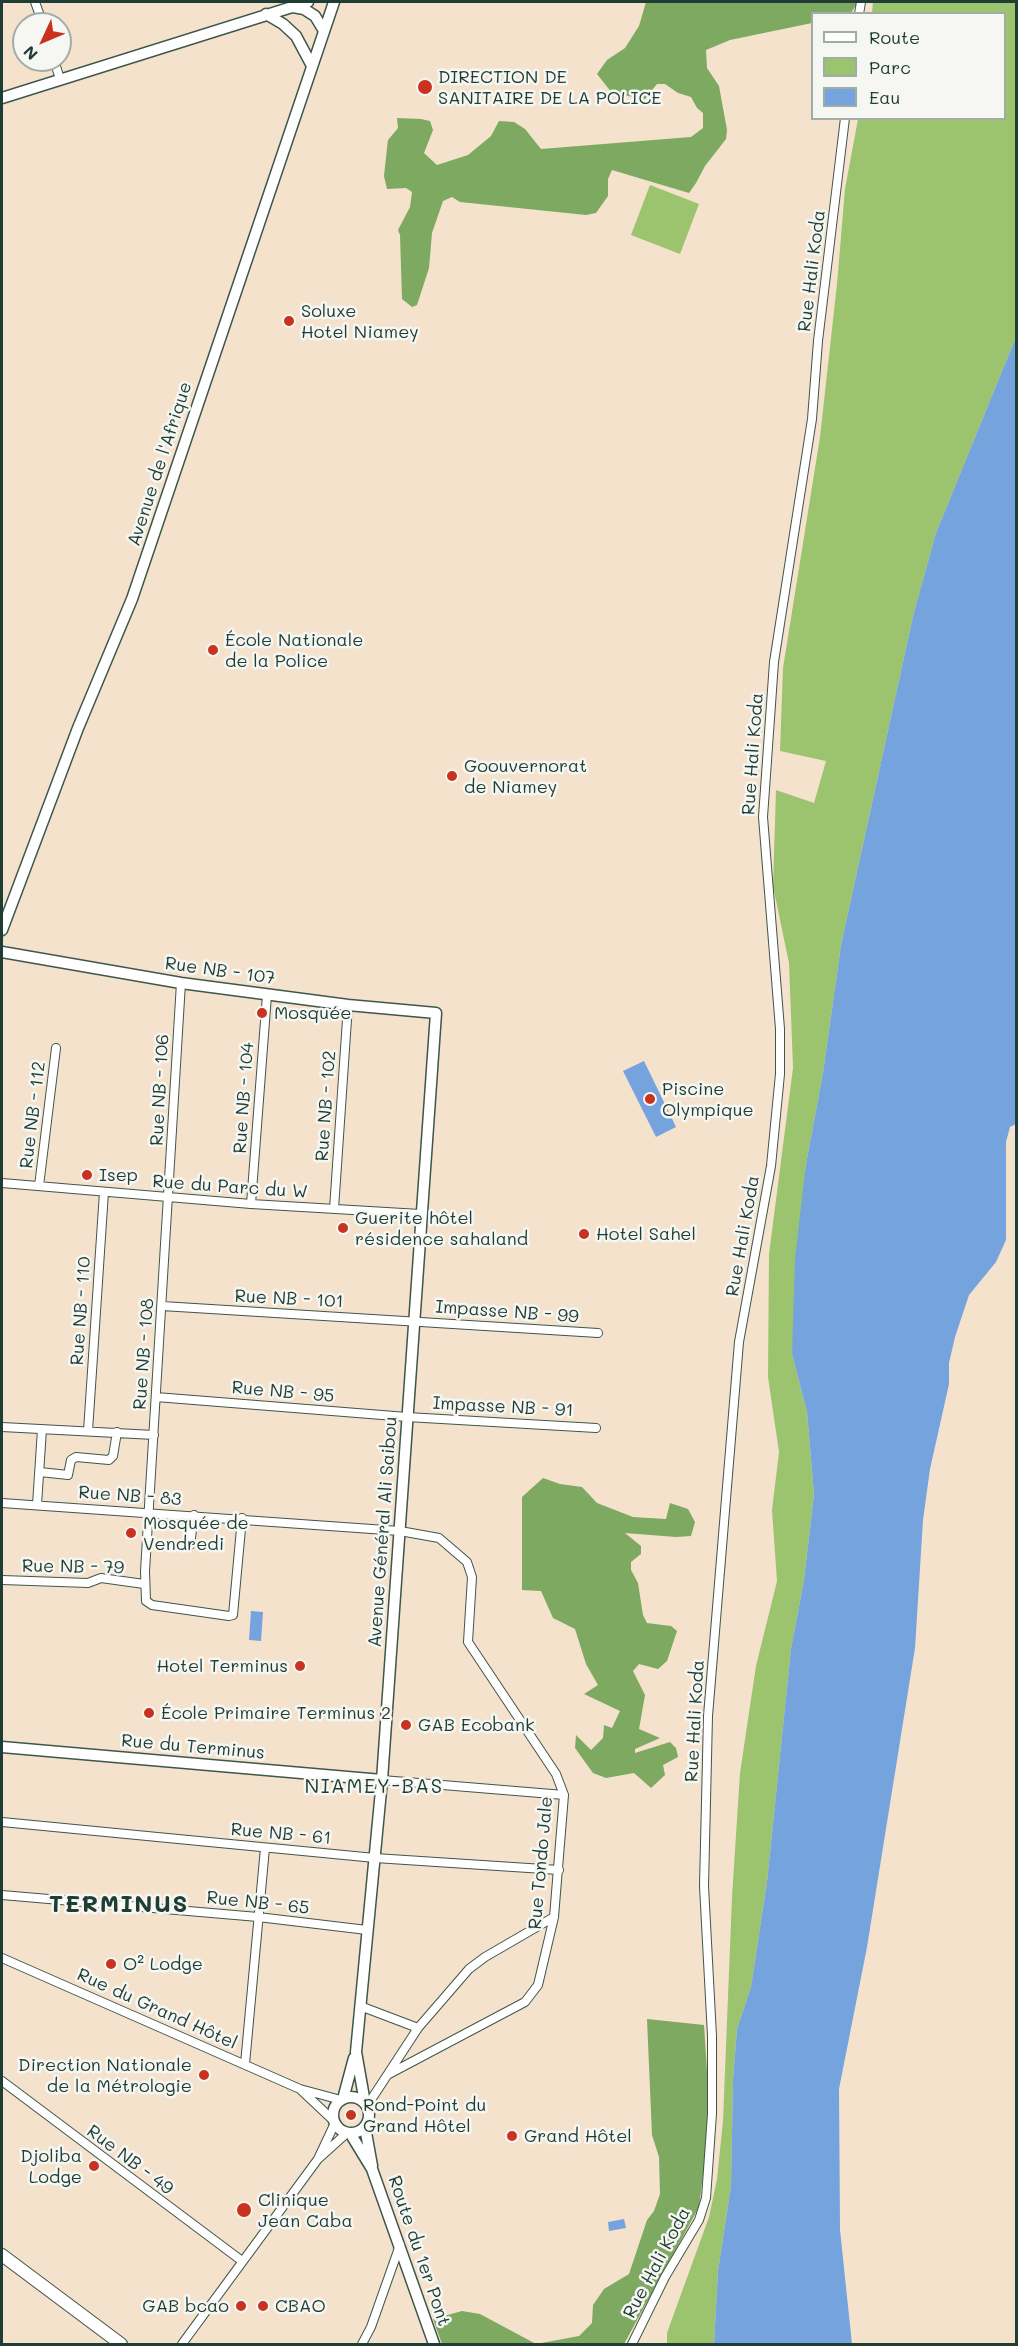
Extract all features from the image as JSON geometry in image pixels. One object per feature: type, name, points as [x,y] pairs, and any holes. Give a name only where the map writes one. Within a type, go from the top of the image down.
[{"type":"main road","points":[[2,2255],[121,2344]]},
{"type":"street","points":[[2,98],[308,2]]},
{"type":"street","name":"Avenue de l'Afrique","points":[[2,930],[78,728],[132,600],[334,2]]},
{"type":"street","points":[[291,7],[304,9],[315,16],[324,31]]},
{"type":"street","points":[[266,14],[283,24],[296,36],[312,66]]},
{"type":"street","points":[[58,72],[60,79]]},
{"type":"street","name":"Rue Hali Koda","points":[[632,2344],[665,2277],[699,2220],[706,2198],[712,2114],[712,2036],[704,1886],[708,1716],[739,1342],[771,1166],[780,1074],[780,1029],[768,896],[764,806],[774,662],[812,419],[818,341],[845,120]]},
{"type":"street","name":"Rue NB - 107","points":[[2,952],[181,983],[348,1005],[436,1013]]},
{"type":"street","name":"Rue NB - 106","points":[[168,1198],[181,983]]},
{"type":"street","name":"Rue NB - 104","points":[[251,1204],[267,995]]},
{"type":"street","name":"Rue NB - 102","points":[[334,1209],[348,1005]]},
{"type":"street","name":"Avenue Général Ali Saibou","points":[[342,2099],[356,2052],[382,1780],[420,1214],[436,1013]]},
{"type":"street","name":"Rue NB - 112","points":[[39,1186],[56,1048]]},
{"type":"street","name":"Rue du Parc du W","points":[[2,1183],[168,1198],[420,1214]]},
{"type":"street","name":"Rue NB - 110","points":[[88,1431],[104,1192]]},
{"type":"street","name":"Rue NB - 108","points":[[168,1198],[144,1599],[148,1603],[231,1616],[234,1613],[242,1518]]},
{"type":"street","name":"Rue NB - 101","points":[[162,1306],[414,1321]]},
{"type":"street","name":"Impasse NB - 99","points":[[414,1321],[598,1333]]},
{"type":"street","name":"Rue NB - 95","points":[[156,1397],[407,1417]]},
{"type":"street","name":"Impasse NB - 91","points":[[407,1417],[596,1428]]},
{"type":"street","points":[[2,1427],[154,1435]]},
{"type":"street","points":[[37,1505],[42,1429]]},
{"type":"street","points":[[40,1472],[68,1475],[71,1461],[76,1457],[111,1459],[117,1432]]},
{"type":"street","name":"Rue NB - 83","points":[[2,1503],[242,1518],[400,1531]]},
{"type":"street","points":[[190,1545],[194,1515]]},
{"type":"street","name":"Rue Tondo Jale","points":[[366,2104],[389,2074],[525,2001],[538,1985],[554,1917],[564,1795],[556,1774],[468,1642],[472,1577],[467,1562],[439,1538],[400,1531]]},
{"type":"street","name":"Rue NB - 79","points":[[2,1581],[88,1583],[101,1578],[144,1584]]},
{"type":"street","name":"Rue du Terminus","points":[[2,1747],[382,1780]]},
{"type":"street","points":[[382,1780],[564,1795]]},
{"type":"street","name":"Rue NB - 61","points":[[2,1822],[375,1858],[559,1870]]},
{"type":"street","points":[[245,2064],[265,1848]]},
{"type":"street","name":"Rue NB - 65","points":[[2,1895],[258,1917],[367,1930]]},
{"type":"street","points":[[389,2074],[418,2028],[469,1969],[485,1957],[554,1917]]},
{"type":"street","name":"Rue du Grand Hôtel","points":[[2,1958],[300,2089],[342,2099]]},
{"type":"street","points":[[360,2006],[418,2028]]},
{"type":"street","name":"Avenue Général Ali Saibou","points":[[356,2052],[366,2104]]},
{"type":"street","name":"Rue NB - 49","points":[[2,2081],[242,2261]]},
{"type":"street","name":"Rue du Grand Hôtel","points":[[300,2089],[335,2122]]},
{"type":"street","points":[[182,2344],[318,2159],[335,2122],[334,2109],[342,2099],[354,2097],[366,2104],[369,2117],[365,2127],[358,2132],[349,2133],[340,2129],[335,2122]]},
{"type":"street","name":"Route du 1er Pont","points":[[365,2127],[372,2169],[434,2344]]},
{"type":"street","points":[[318,2159],[349,2133]]},
{"type":"street","name":"Route du 1er Pont","points":[[349,2133],[372,2169]]},
{"type":"street","points":[[362,2344],[371,2327],[400,2243]]},
{"type":"green space","points":[[646,2],[858,2],[852,12],[811,12],[811,23],[730,40],[706,50],[707,68],[719,86],[727,130],[726,139],[705,166],[689,193],[612,170],[608,179],[608,196],[596,213],[586,215],[460,202],[452,197],[443,201],[432,233],[429,268],[417,305],[412,307],[402,299],[398,230],[410,207],[412,192],[406,188],[387,189],[384,176],[388,140],[398,128],[397,118],[430,121],[433,130],[424,153],[437,165],[468,155],[491,136],[499,121],[514,122],[525,129],[541,149],[691,137],[703,128],[703,113],[691,97],[678,93],[665,84],[657,84],[645,99],[612,93],[597,74],[607,60],[625,48],[639,26]]},
{"type":"green space","points":[[873,2],[1016,2],[1016,337],[936,533],[914,612],[841,945],[823,1073],[806,1164],[792,1354],[807,1412],[814,1494],[804,1580],[791,1649],[767,1882],[751,1987],[737,2029],[733,2080],[731,2186],[718,2271],[714,2344],[667,2344],[667,2333],[709,2217],[717,2179],[723,2121],[732,1897],[740,1773],[756,1666],[777,1581],[772,1510],[779,1452],[768,1377],[769,1254],[793,1068],[789,963],[773,886],[776,790],[814,803],[826,761],[780,751],[783,668],[820,437],[845,189],[858,120],[1006,120],[1006,12],[872,12]]},
{"type":"green space","points":[[650,185],[699,204],[680,254],[631,235]]},
{"type":"green space","points":[[543,1478],[560,1484],[582,1487],[597,1503],[633,1517],[666,1519],[670,1503],[688,1509],[695,1522],[691,1536],[625,1533],[641,1546],[641,1554],[631,1562],[631,1570],[638,1583],[643,1615],[647,1623],[671,1626],[677,1631],[667,1661],[658,1669],[639,1664],[633,1671],[645,1695],[639,1729],[660,1738],[635,1749],[635,1753],[670,1742],[676,1748],[678,1757],[663,1765],[665,1775],[651,1788],[634,1773],[606,1778],[593,1773],[575,1748],[576,1735],[591,1750],[603,1738],[604,1725],[612,1728],[620,1711],[584,1694],[598,1685],[586,1664],[575,1629],[553,1618],[541,1591],[522,1590],[522,1497]]},
{"type":"green space","points":[[647,2019],[704,2025],[710,2119],[699,2207],[624,2344],[536,2344],[579,2336],[592,2323],[593,2305],[604,2289],[629,2274],[647,2220],[654,2211],[660,2194],[659,2157],[652,2135]]},
{"type":"green space","points":[[462,2311],[480,2314],[536,2344],[442,2344],[433,2319]]},
{"type":"water","points":[[1016,337],[1016,1124],[1010,1127],[1006,1142],[1006,1240],[996,1262],[969,1295],[949,1363],[949,1384],[930,1469],[923,1520],[915,1648],[867,1947],[839,2089],[840,2230],[852,2344],[714,2344],[718,2271],[731,2186],[733,2080],[737,2029],[751,1987],[767,1882],[791,1649],[804,1580],[814,1494],[807,1412],[792,1354],[795,1259],[806,1164],[823,1073],[841,945],[914,612],[936,533]]},
{"type":"water","name":"Piscine Olympique","points":[[644,1061],[676,1127],[656,1137],[623,1071]]},
{"type":"water","points":[[251,1611],[263,1612],[261,1641],[249,1640]]},
{"type":"water","points":[[624,2219],[626,2228],[609,2231],[608,2222]]},
{"type":"place","name":"DIRECTION DE SANITAIRE DE LA POLICE","points":[[425,87]]},
{"type":"place","name":"Soluxe Hotel Niamey","points":[[289,321]]},
{"type":"place","name":"École Nationale de la Police","points":[[213,650]]},
{"type":"place","name":"Goouvernorat de Niamey","points":[[452,776]]},
{"type":"place","name":"Mosquée","points":[[262,1013]]},
{"type":"place","name":"Piscine Olympique","points":[[650,1099]]},
{"type":"place","name":"Isep","points":[[87,1175]]},
{"type":"place","name":"Guerite hôtel résidence sahaland","points":[[343,1228]]},
{"type":"place","name":"Hotel Sahel","points":[[584,1234]]},
{"type":"place","name":"Mosquée de Vendredi","points":[[131,1533]]},
{"type":"place","name":"Hotel Terminus","points":[[300,1666]]},
{"type":"place","name":"École Primaire Terminus 2","points":[[149,1713]]},
{"type":"place","name":"GAB Ecobank","points":[[406,1725]]},
{"type":"place","name":"O² Lodge","points":[[111,1964]]},
{"type":"place","name":"Direction Nationale de la Métrologie","points":[[204,2075]]},
{"type":"place","name":"Rond-Point du Grand Hôtel","points":[[351,2115]]},
{"type":"place","name":"Grand Hôtel","points":[[512,2136]]},
{"type":"place","name":"Djoliba Lodge","points":[[94,2166]]},
{"type":"place","name":"Clinique Jean Caba","points":[[244,2210]]},
{"type":"place","name":"GAB bcao","points":[[241,2306]]},
{"type":"place","name":"CBAO","points":[[263,2306]]},
{"type":"district","name":"NIAMEY-BAS","points":[[374,1787]]},
{"type":"district","name":"TERMINUS","points":[[119,1905]]}]
